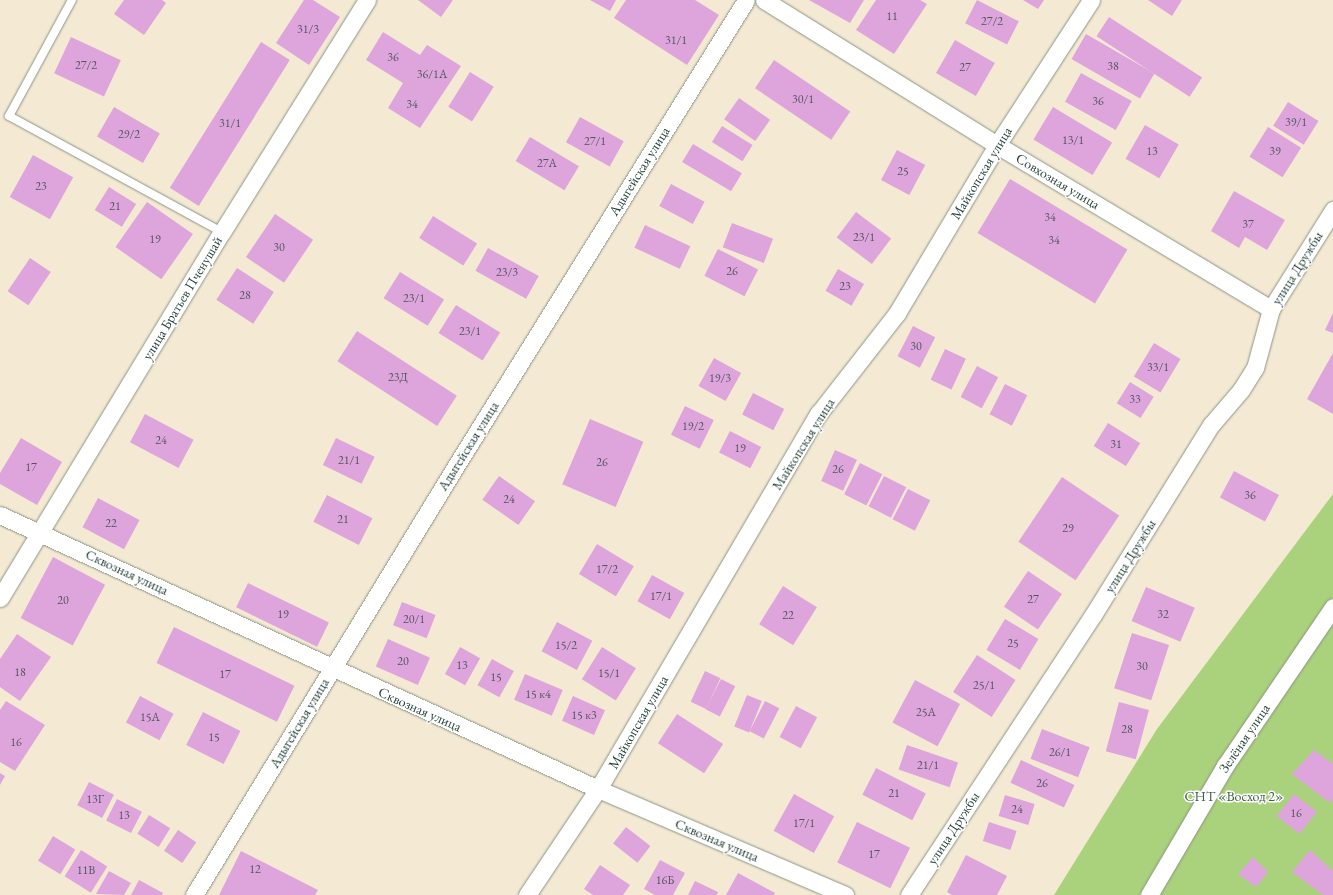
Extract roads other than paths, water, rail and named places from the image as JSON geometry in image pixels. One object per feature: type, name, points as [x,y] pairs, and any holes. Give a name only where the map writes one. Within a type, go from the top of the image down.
[{"type":"street","name":"улица Братьев Пченушай","points":[[0,598],[222,232],[366,0]]},
{"type":"street","name":"Адыгейская улица","points":[[194,895],[746,0]]},
{"type":"street","name":"Совхозная улица","points":[[764,0],[997,145],[1271,309]]},
{"type":"street","name":"Майкопская улица","points":[[528,895],[598,790],[820,413],[897,313],[997,145],[1091,0]]},
{"type":"street","name":"улица Дружбы","points":[[909,895],[1093,615],[1211,425],[1241,390],[1255,368],[1271,309],[1333,210]]},
{"type":"street","name":"Сквозная улица","points":[[0,515],[40,531],[332,669],[598,790],[845,895]]},
{"type":"street","name":"Зелёная улица","points":[[1149,895],[1225,766],[1333,607]]},
{"type":"lane","points":[[72,0],[9,116],[222,232]]},
{"type":"park label","name":"СНТ «Восход 2»","points":[[1234,796]]}]
